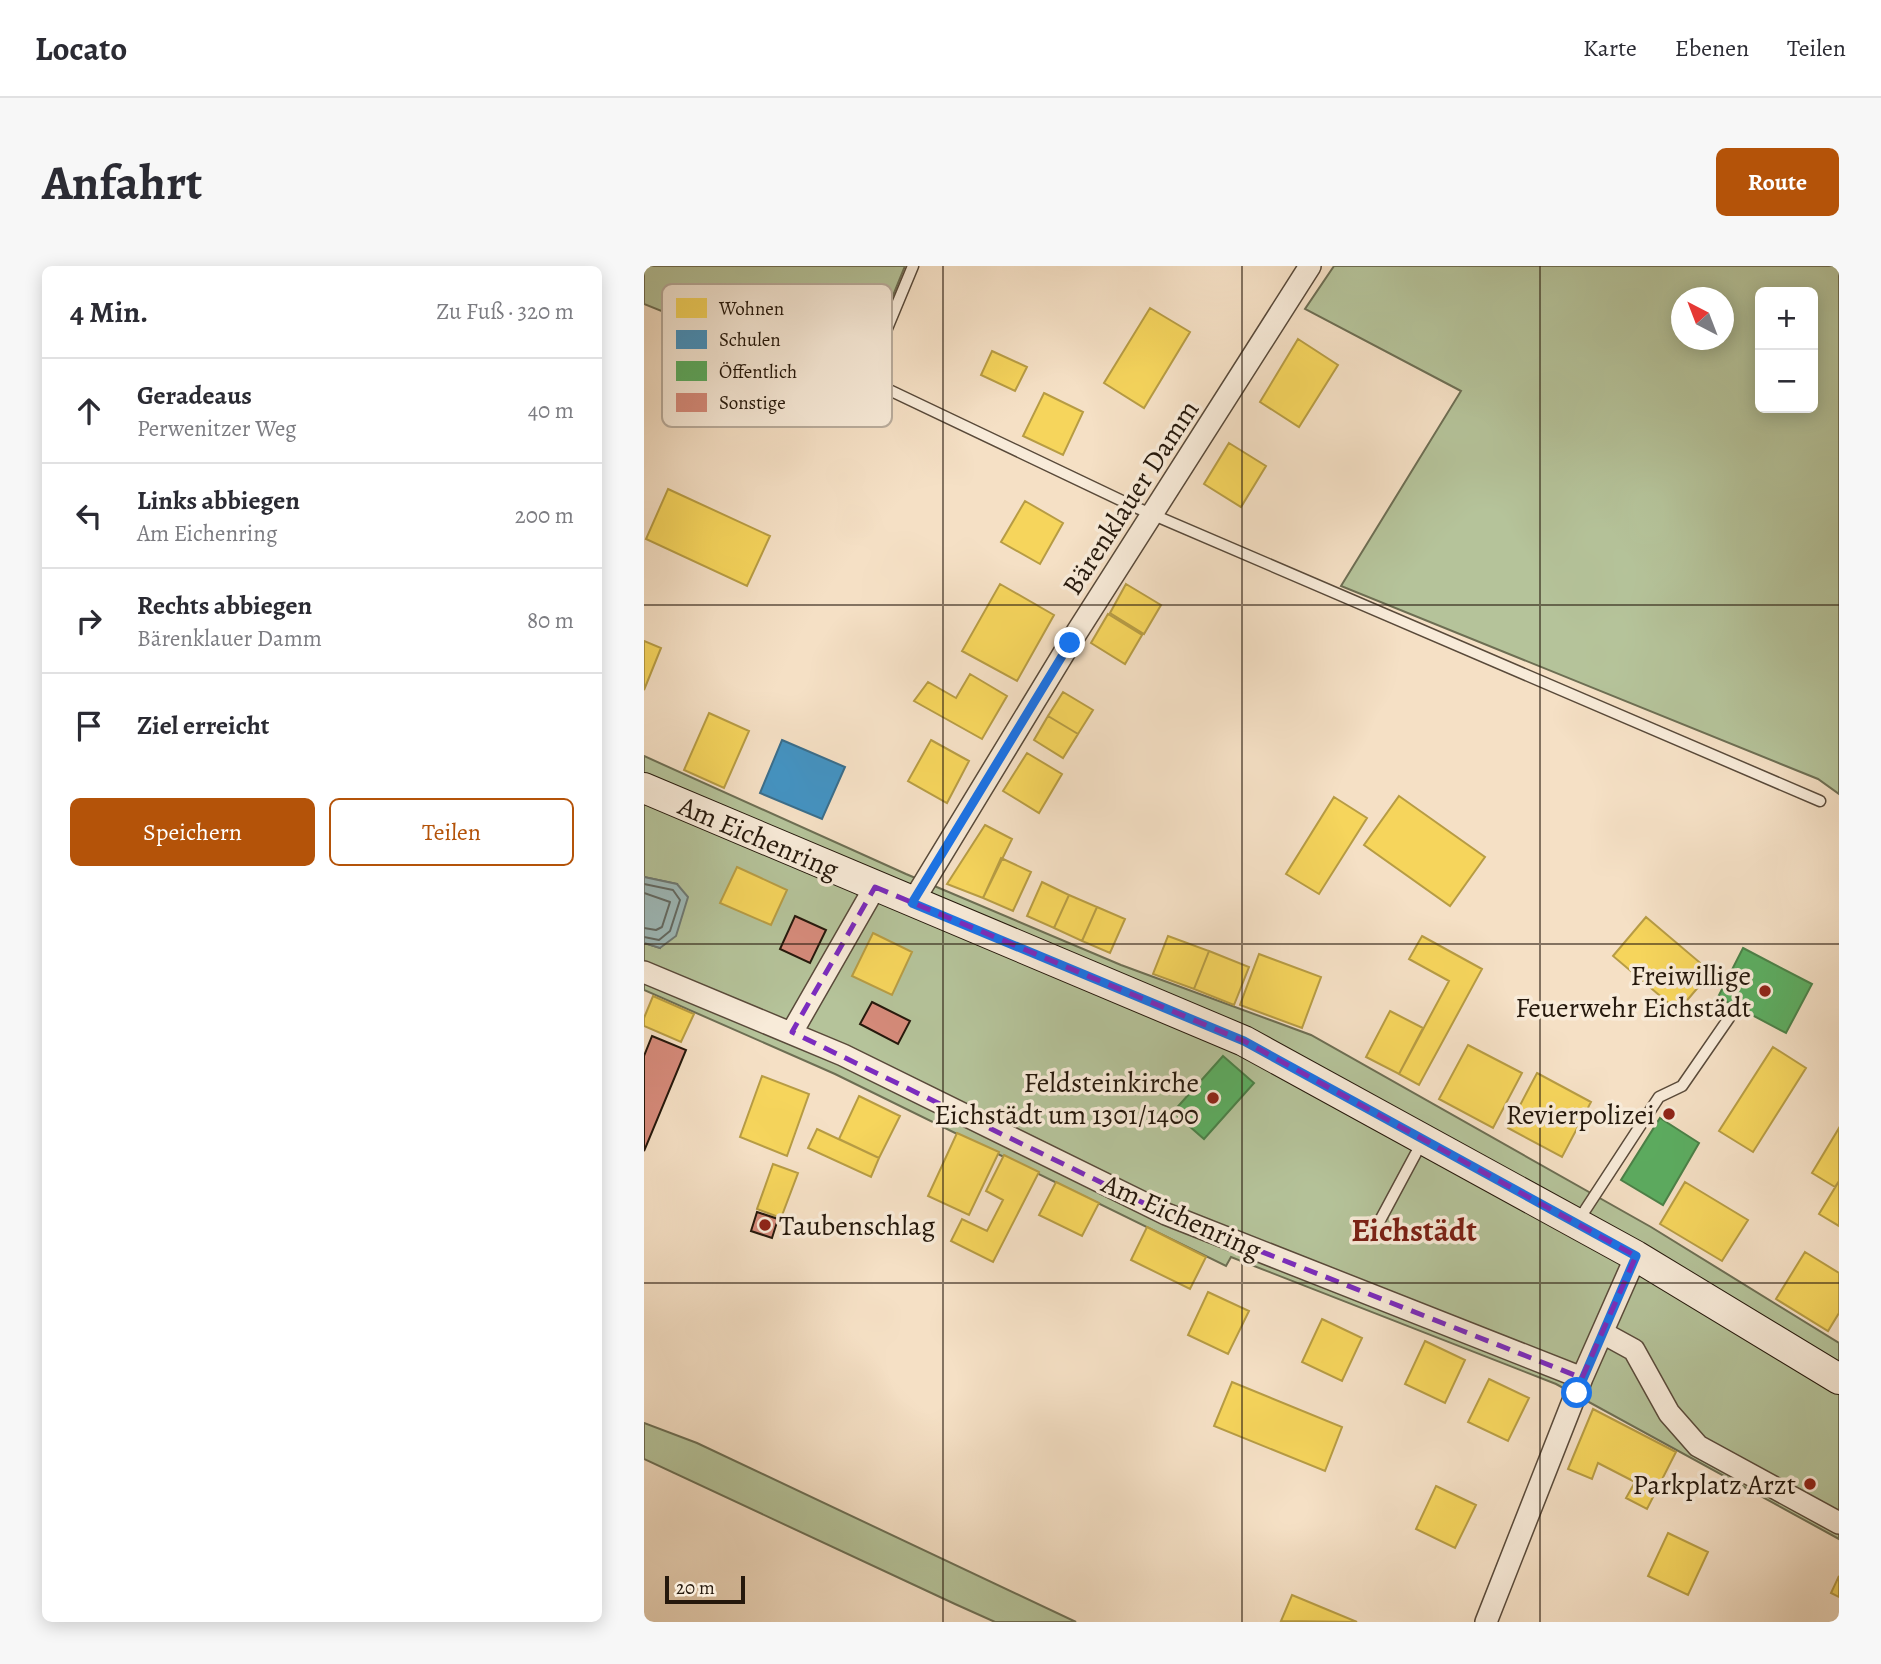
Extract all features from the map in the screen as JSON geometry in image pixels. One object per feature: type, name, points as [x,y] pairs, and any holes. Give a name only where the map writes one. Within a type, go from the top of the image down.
[{"type":"main road","name":"Am Eichenring","points":[[644,788],[1244,1041],[1636,1256],[1839,1379]]},
{"type":"street","name":"Bärenklauer Damm","points":[[912,903],[1152,514],[1310,266]]},
{"type":"street","name":"Am Eichenring","points":[[792,1032],[875,887]]},
{"type":"street","name":"Am Eichenring","points":[[644,972],[792,1032],[1166,1214],[1581,1378]]},
{"type":"street","points":[[1486,1622],[1581,1378],[1636,1256]]},
{"type":"street","points":[[1603,1333],[1634,1350],[1669,1413],[1698,1446],[1839,1522]]},
{"type":"lane","points":[[892,316],[913,266]]},
{"type":"lane","points":[[892,391],[1152,514],[1820,801]]},
{"type":"lane","points":[[1576,1224],[1658,1097],[1682,1086],[1729,1017]]},
{"type":"lane","points":[[1377,1226],[1423,1139]]},
{"type":"highlighted area","points":[[875,887],[1244,1041],[1636,1256],[1582,1378],[1166,1214],[792,1032]]},
{"type":"green space","points":[[644,266],[905,266],[892,298],[892,284],[662,284],[662,311],[644,304]]},
{"type":"green space","points":[[1334,266],[1839,266],[1839,794],[1818,779],[1341,586],[1461,391],[1305,309]]},
{"type":"green space","points":[[644,756],[906,874],[1121,965],[1311,1035],[1651,1227],[1839,1343],[1839,1539],[1556,1384],[1231,1257],[1226,1266],[835,1074],[644,990],[644,943],[660,948],[677,884],[644,877]]},
{"type":"green space","points":[[644,1423],[697,1443],[1076,1622],[995,1622],[955,1604],[644,1459]]},
{"type":"water","points":[[644,877],[677,884],[688,897],[676,936],[660,948],[644,943]]},
{"type":"building: Wohnen","points":[[1150,308],[1190,332],[1144,408],[1104,383]]},
{"type":"building: Wohnen","points":[[1298,339],[1338,365],[1299,427],[1260,402]]},
{"type":"building: Wohnen","points":[[992,351],[1027,367],[1015,391],[981,375]]},
{"type":"building: Wohnen","points":[[1044,393],[1083,412],[1063,455],[1023,436]]},
{"type":"building: Wohnen","points":[[1229,443],[1266,466],[1241,507],[1204,484]]},
{"type":"building: Wohnen","points":[[668,489],[770,536],[747,586],[646,539]]},
{"type":"building: Wohnen","points":[[1025,501],[1063,523],[1040,564],[1001,542]]},
{"type":"building: Wohnen","points":[[1000,584],[1054,615],[1017,681],[962,651]]},
{"type":"building: Wohnen","points":[[1126,584],[1161,605],[1144,634],[1110,613]]},
{"type":"building: Wohnen","points":[[1108,614],[1142,635],[1125,664],[1091,643]]},
{"type":"building: Wohnen","points":[[644,641],[661,648],[644,690]]},
{"type":"building: Wohnen","points":[[970,674],[1007,696],[982,739],[914,701],[928,682],[956,698]]},
{"type":"building: Wohnen","points":[[1063,692],[1093,710],[1078,734],[1048,716]]},
{"type":"building: Wohnen","points":[[709,713],[749,731],[724,788],[684,770]]},
{"type":"building: Wohnen","points":[[1048,716],[1078,734],[1063,758],[1034,740]]},
{"type":"building: Wohnen","points":[[931,740],[969,761],[947,803],[908,781]]},
{"type":"building: Wohnen","points":[[1027,753],[1062,774],[1039,813],[1003,791]]},
{"type":"building: Wohnen","points":[[1399,796],[1485,857],[1450,906],[1364,845]]},
{"type":"building: Wohnen","points":[[1334,797],[1367,818],[1319,894],[1286,874]]},
{"type":"building: Wohnen","points":[[985,825],[1012,839],[983,898],[947,884]]},
{"type":"building: Wohnen","points":[[1001,858],[1031,872],[1013,911],[983,898]]},
{"type":"building: Wohnen","points":[[737,867],[787,890],[771,925],[720,903]]},
{"type":"building: Wohnen","points":[[1042,882],[1069,895],[1054,928],[1027,916]]},
{"type":"building: Wohnen","points":[[1069,895],[1097,907],[1082,941],[1054,928]]},
{"type":"building: Wohnen","points":[[1097,907],[1125,919],[1110,953],[1082,941]]},
{"type":"building: Wohnen","points":[[1646,917],[1711,972],[1678,1011],[1613,956]]},
{"type":"building: Wohnen","points":[[873,933],[912,952],[892,995],[852,976]]},
{"type":"building: Wohnen","points":[[1168,936],[1209,951],[1194,989],[1153,974]]},
{"type":"building: Wohnen","points":[[1422,936],[1482,969],[1419,1085],[1399,1074],[1449,981],[1409,959]]},
{"type":"building: Wohnen","points":[[1209,951],[1249,967],[1234,1005],[1194,989]]},
{"type":"building: Wohnen","points":[[1259,954],[1321,977],[1302,1028],[1240,1005]]},
{"type":"building: Wohnen","points":[[653,996],[694,1014],[681,1042],[644,1026],[644,1018]]},
{"type":"building: Wohnen","points":[[1390,1011],[1423,1028],[1399,1074],[1366,1057]]},
{"type":"building: Wohnen","points":[[1468,1045],[1522,1073],[1493,1128],[1439,1099]]},
{"type":"building: Wohnen","points":[[1773,1047],[1806,1068],[1753,1152],[1719,1131]]},
{"type":"building: Wohnen","points":[[1537,1073],[1591,1102],[1562,1157],[1508,1128]]},
{"type":"building: Wohnen","points":[[762,1076],[809,1094],[787,1156],[740,1137]]},
{"type":"building: Wohnen","points":[[859,1096],[900,1116],[879,1158],[839,1139]]},
{"type":"building: Wohnen","points":[[1839,1128],[1839,1181],[1835,1187],[1812,1173]]},
{"type":"building: Wohnen","points":[[817,1129],[879,1158],[871,1177],[808,1148]]},
{"type":"building: Wohnen","points":[[957,1133],[999,1152],[969,1215],[928,1196]]},
{"type":"building: Wohnen","points":[[1004,1155],[1039,1172],[993,1262],[951,1241],[962,1219],[987,1231],[1003,1200],[986,1191]]},
{"type":"building: Wohnen","points":[[773,1164],[798,1173],[781,1218],[757,1209]]},
{"type":"building: Wohnen","points":[[1839,1181],[1839,1226],[1819,1214]]},
{"type":"building: Wohnen","points":[[1056,1182],[1099,1203],[1082,1236],[1039,1215]]},
{"type":"building: Wohnen","points":[[1685,1182],[1748,1220],[1722,1261],[1660,1224]]},
{"type":"building: Wohnen","points":[[1147,1227],[1206,1257],[1190,1289],[1131,1260]]},
{"type":"building: Wohnen","points":[[1805,1252],[1839,1273],[1839,1313],[1828,1331],[1776,1299]]},
{"type":"building: Wohnen","points":[[1208,1292],[1249,1311],[1228,1354],[1188,1335]]},
{"type":"building: Wohnen","points":[[1322,1319],[1362,1338],[1342,1381],[1302,1362]]},
{"type":"building: Wohnen","points":[[1425,1341],[1465,1360],[1445,1403],[1405,1384]]},
{"type":"building: Wohnen","points":[[1489,1379],[1529,1398],[1508,1441],[1468,1422]]},
{"type":"building: Wohnen","points":[[1232,1382],[1342,1427],[1325,1471],[1214,1426]]},
{"type":"building: Wohnen","points":[[1593,1409],[1676,1452],[1647,1509],[1626,1498],[1635,1482],[1598,1463],[1592,1479],[1568,1469]]},
{"type":"building: Wohnen","points":[[1436,1486],[1476,1505],[1455,1548],[1416,1529]]},
{"type":"building: Wohnen","points":[[1668,1533],[1708,1552],[1688,1595],[1648,1576]]},
{"type":"building: Wohnen","points":[[1839,1576],[1839,1597],[1831,1593]]},
{"type":"building: Wohnen","points":[[1292,1595],[1357,1622],[1281,1621]]},
{"type":"building: Schulen","points":[[782,740],[845,767],[822,819],[760,793]]},
{"type":"building: Öffentlich","name":"Freiwillige Feuerwehr Eichstädt","points":[[1743,948],[1812,984],[1786,1033],[1718,997]]},
{"type":"building: Öffentlich","name":"Feldsteinkirche Eichstädt um 1301/1400","points":[[1223,1056],[1254,1083],[1204,1139],[1173,1112]]},
{"type":"building: Öffentlich","points":[[1660,1118],[1699,1143],[1663,1205],[1621,1180]]},
{"type":"building: Sonstige","points":[[795,916],[826,930],[810,963],[780,949]]},
{"type":"building: Sonstige","points":[[872,1002],[910,1021],[898,1044],[860,1024]]},
{"type":"building: Sonstige","points":[[652,1036],[686,1050],[644,1151],[644,1056]]},
{"type":"building: Sonstige","name":"Taubenschlag","points":[[757,1212],[778,1219],[772,1238],[751,1231]]},
{"type":"place","name":"Freiwillige Feuerwehr Eichstädt","points":[[1765,991]]},
{"type":"place","name":"Feldsteinkirche Eichstädt um 1301/1400","points":[[1213,1098]]},
{"type":"place","name":"Revierpolizei","points":[[1669,1114]]},
{"type":"place","name":"Taubenschlag","points":[[765,1225]]},
{"type":"place","name":"Parkplatz Arzt","points":[[1810,1484]]},
{"type":"district","name":"Eichstädt","points":[[1414,1230]]},
{"type":"route","points":[[1070,643],[912,903],[1244,1041],[1636,1256],[1581,1378],[1577,1393]]}]
